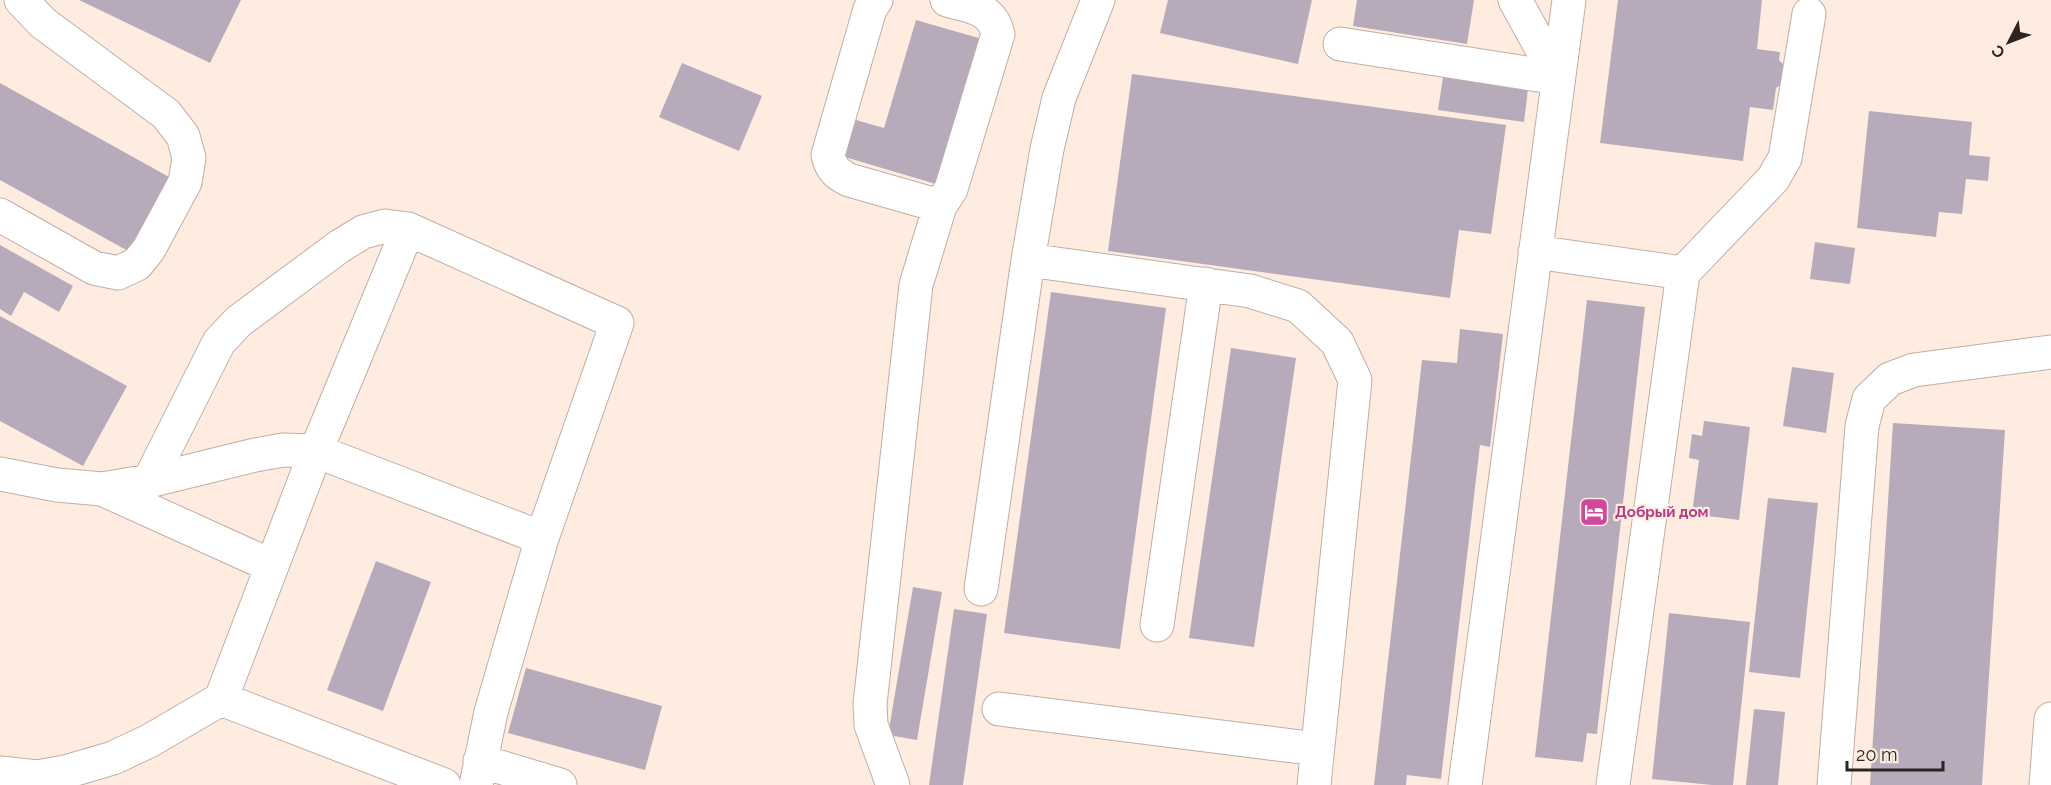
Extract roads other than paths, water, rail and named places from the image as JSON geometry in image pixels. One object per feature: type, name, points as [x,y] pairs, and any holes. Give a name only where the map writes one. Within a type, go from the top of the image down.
[{"type":"lane","points":[[0,215],[94,268],[118,273],[137,264],[149,249],[185,182],[189,158],[183,136],[166,114],[43,23],[21,0]]},
{"type":"lane","points":[[876,0],[870,9],[828,155],[831,167],[839,175],[849,180],[940,206]]},
{"type":"lane","points":[[893,785],[871,725],[870,704],[916,285],[940,206],[951,189],[998,34],[996,24],[981,10],[947,0]]},
{"type":"lane","points":[[981,589],[1028,260],[1047,149],[1059,99],[1098,0]]},
{"type":"lane","points":[[1515,0],[1558,78]]},
{"type":"lane","points":[[1469,785],[1535,252],[1569,0]]},
{"type":"lane","points":[[1613,785],[1683,273],[1773,179],[1785,158],[1809,14]]},
{"type":"lane","points":[[1340,44],[1558,78]]},
{"type":"lane","points":[[149,481],[219,342],[239,321],[340,246],[363,232],[385,226],[408,229],[616,323],[542,538],[490,712],[478,773],[560,785]]},
{"type":"lane","points":[[0,773],[38,777],[113,758],[149,741],[221,699],[316,451],[408,229]]},
{"type":"lane","points":[[1535,252],[1683,273]]},
{"type":"lane","points":[[1028,260],[1250,291],[1298,306],[1337,342],[1355,380],[1314,785]]},
{"type":"lane","points":[[1156,625],[1206,284]]},
{"type":"lane","points":[[1834,785],[1862,426],[1869,399],[1890,379],[1914,370],[2051,352]]},
{"type":"lane","points":[[0,474],[57,485],[102,489],[149,481],[283,450],[316,451],[542,538]]},
{"type":"lane","points":[[102,489],[272,566]]},
{"type":"lane","points":[[221,699],[444,785]]},
{"type":"lane","points":[[999,709],[1317,749]]},
{"type":"lane","points":[[2046,785],[2051,719]]},
{"type":"place","name":"Добрый дом","points":[[1594,512]]}]
